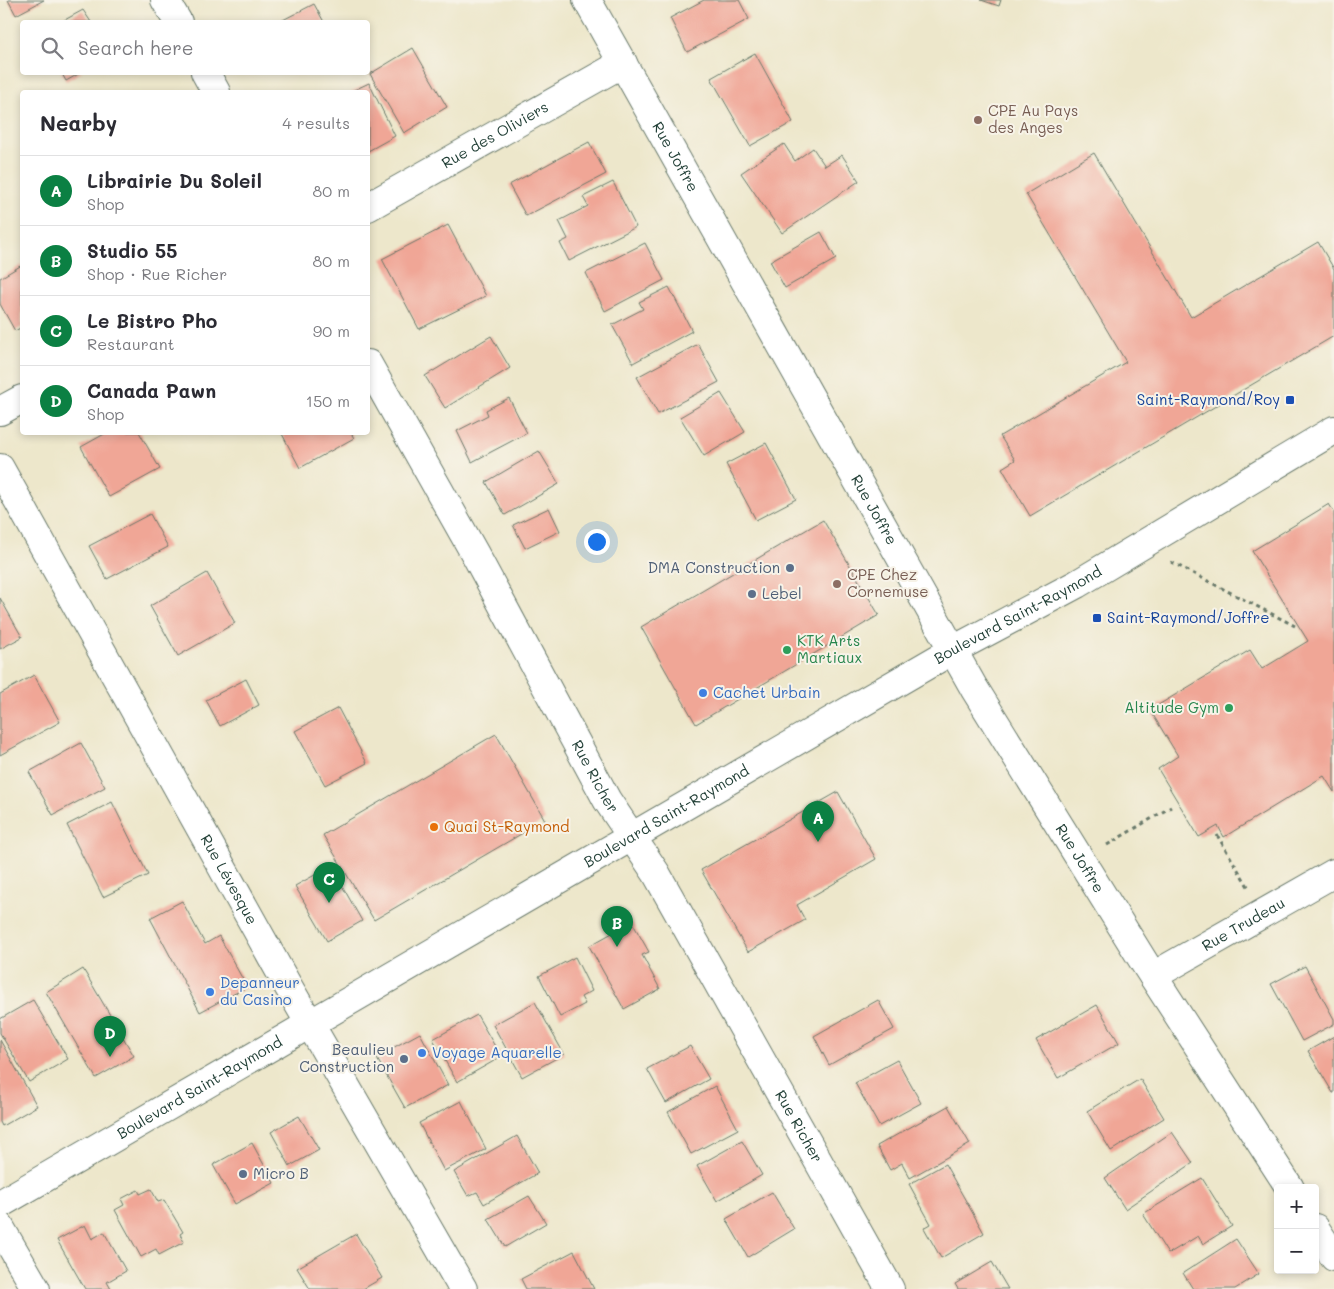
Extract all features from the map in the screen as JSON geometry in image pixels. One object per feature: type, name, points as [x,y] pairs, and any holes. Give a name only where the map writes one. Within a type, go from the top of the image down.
[{"type":"street","points":[[165,0],[177,20]]},
{"type":"street","name":"Rue Joffre","points":[[586,0],[974,688],[1153,976],[1287,1184]]},
{"type":"street","name":"Rue des Oliviers","points":[[370,206],[622,63]]},
{"type":"street","points":[[207,75],[215,90]]},
{"type":"street","name":"Rue Richer","points":[[370,368],[475,554],[607,800],[656,873],[890,1289]]},
{"type":"street","points":[[0,411],[20,400]]},
{"type":"street","name":"Boulevard Saint-Raymond","points":[[0,1204],[953,650],[1077,584],[1334,430]]},
{"type":"street","name":"Rue Lévesque","points":[[0,468],[310,1024],[463,1289]]},
{"type":"street","name":"Rue Trudeau","points":[[1153,976],[1265,914],[1334,873]]},
{"type":"street","points":[[0,1226],[36,1289]]},
{"type":"street","points":[[1316,1229],[1334,1257]]},
{"type":"path","points":[[1138,547],[1295,626]]},
{"type":"path","points":[[1082,861],[1171,807]]},
{"type":"path","points":[[1217,835],[1265,914]]},
{"type":"building","points":[[8,0],[44,0],[16,15]]},
{"type":"building","points":[[704,0],[739,0],[749,19],[687,52],[670,18]]},
{"type":"building","points":[[981,0],[1001,0],[999,6]]},
{"type":"building","points":[[314,4],[323,20],[283,20]]},
{"type":"building","points":[[83,10],[90,20],[65,20]]},
{"type":"building","points":[[413,48],[447,107],[404,133],[370,74]]},
{"type":"building","points":[[755,53],[793,122],[750,146],[711,78]]},
{"type":"building","points":[[63,75],[77,75],[66,81]]},
{"type":"building","points":[[369,83],[395,136],[370,150],[370,90],[354,90]]},
{"type":"building","points":[[589,142],[606,174],[526,216],[509,185]]},
{"type":"building","points":[[784,144],[795,161],[813,148],[825,166],[842,155],[859,181],[782,233],[741,173]]},
{"type":"building","points":[[1094,153],[1191,317],[1318,242],[1334,269],[1334,336],[1030,516],[1002,468],[1015,460],[1000,436],[1126,362],[1026,194]]},
{"type":"building","points":[[613,182],[636,227],[569,261],[560,243],[568,239],[559,221],[588,206],[583,197]]},
{"type":"building","points":[[448,225],[486,296],[419,329],[382,259]]},
{"type":"building","points":[[821,232],[836,259],[785,288],[770,261]]},
{"type":"building","points":[[645,243],[664,280],[605,311],[586,273]]},
{"type":"building","points":[[20,266],[20,328],[15,331],[0,304],[0,278]]},
{"type":"building","points":[[669,287],[692,331],[633,363],[612,325],[643,309],[639,302]]},
{"type":"building","points":[[491,336],[510,368],[445,408],[425,376]]},
{"type":"building","points":[[698,344],[719,382],[658,414],[637,377]]},
{"type":"building","points":[[721,393],[745,432],[704,456],[680,417]]},
{"type":"building","points":[[509,398],[527,433],[472,462],[457,431],[488,415],[486,410]]},
{"type":"building","points":[[103,435],[141,435],[160,469],[109,497],[81,447]]},
{"type":"building","points":[[283,435],[352,435],[354,438],[300,468]]},
{"type":"building","points":[[766,443],[796,499],[756,520],[726,464]]},
{"type":"building","points":[[539,451],[559,484],[505,515],[486,482]]},
{"type":"building","points":[[1329,504],[1334,512],[1334,792],[1324,776],[1224,837],[1218,826],[1199,837],[1158,769],[1178,756],[1150,710],[1250,650],[1262,669],[1308,641],[1252,551]]},
{"type":"building","points":[[549,508],[560,531],[525,548],[513,525]]},
{"type":"building","points":[[150,514],[168,547],[107,579],[89,546]]},
{"type":"building","points":[[823,520],[879,615],[696,724],[641,627]]},
{"type":"building","points":[[207,573],[235,623],[178,656],[150,606]]},
{"type":"building","points":[[0,598],[22,637],[0,649]]},
{"type":"building","points":[[34,675],[60,722],[0,755],[0,694]]},
{"type":"building","points":[[246,679],[259,705],[220,726],[206,700]]},
{"type":"building","points":[[338,708],[367,763],[325,785],[295,731]]},
{"type":"building","name":"Quai St-Raymond","points":[[496,734],[545,820],[374,920],[323,835]]},
{"type":"building","points":[[81,743],[105,787],[53,815],[29,772]]},
{"type":"building","points":[[838,792],[876,859],[797,905],[805,920],[748,952],[701,870]]},
{"type":"building","points":[[112,802],[148,875],[103,897],[67,825]]},
{"type":"building","points":[[331,866],[362,921],[327,941],[295,886]]},
{"type":"building","points":[[182,901],[205,944],[219,936],[247,987],[200,1012],[150,918]]},
{"type":"building","points":[[632,922],[649,952],[642,955],[660,989],[624,1009],[589,946]]},
{"type":"building","points":[[575,957],[592,991],[581,997],[585,1004],[560,1017],[539,976]]},
{"type":"building","points":[[1305,966],[1334,1019],[1334,1024],[1302,1041],[1271,984]]},
{"type":"building","points":[[83,969],[134,1056],[96,1078],[46,992]]},
{"type":"building","points":[[33,1000],[68,1059],[29,1082],[0,1033],[0,1019]]},
{"type":"building","points":[[878,1000],[894,1029],[829,1065],[814,1036]]},
{"type":"building","points":[[535,1002],[564,1054],[522,1077],[493,1025]]},
{"type":"building","points":[[1097,1005],[1119,1043],[1058,1078],[1036,1040]]},
{"type":"building","points":[[477,1015],[501,1057],[457,1082],[433,1039]]},
{"type":"building","points":[[420,1033],[448,1085],[405,1108],[376,1057]]},
{"type":"building","points":[[1334,1036],[1334,1093],[1333,1093],[1308,1051]]},
{"type":"building","points":[[0,1040],[37,1106],[2,1126],[0,1122]]},
{"type":"building","points":[[690,1046],[709,1079],[666,1103],[647,1069]]},
{"type":"building","points":[[897,1060],[921,1103],[879,1126],[855,1083]]},
{"type":"building","points":[[1140,1079],[1164,1118],[1111,1151],[1087,1111]]},
{"type":"building","points":[[715,1086],[738,1129],[691,1154],[668,1112]]},
{"type":"building","points":[[461,1101],[486,1149],[444,1171],[419,1123]]},
{"type":"building","points":[[948,1106],[970,1144],[910,1178],[902,1163],[890,1170],[877,1146]]},
{"type":"building","points":[[299,1116],[319,1150],[290,1166],[271,1132]]},
{"type":"building","points":[[1172,1132],[1193,1163],[1125,1209],[1105,1178]]},
{"type":"building","points":[[517,1136],[538,1173],[484,1204],[477,1192],[468,1196],[454,1172]]},
{"type":"building","points":[[742,1141],[762,1175],[717,1201],[697,1166]]},
{"type":"building","name":"Micro B","points":[[252,1143],[274,1183],[235,1204],[213,1165]]},
{"type":"building","points":[[945,1164],[984,1233],[941,1258],[924,1228],[931,1224],[909,1184]]},
{"type":"building","points":[[1202,1178],[1232,1226],[1203,1244],[1198,1236],[1168,1254],[1143,1214]]},
{"type":"building","points":[[151,1189],[158,1202],[164,1200],[183,1232],[180,1234],[184,1242],[159,1255],[156,1249],[141,1257],[115,1210],[124,1205],[121,1199],[138,1190],[140,1194]]},
{"type":"building","points":[[772,1192],[794,1229],[748,1257],[726,1219]]},
{"type":"building","points":[[529,1196],[546,1223],[505,1247],[488,1219]]},
{"type":"building","points":[[85,1225],[92,1239],[104,1232],[126,1271],[107,1282],[111,1289],[85,1289],[57,1240]]},
{"type":"building","points":[[356,1234],[382,1278],[363,1289],[310,1289],[297,1268]]},
{"type":"building","points":[[1236,1239],[1259,1274],[1235,1289],[1193,1289],[1183,1273]]},
{"type":"building","points":[[574,1251],[594,1289],[526,1289],[521,1279]]},
{"type":"building","points":[[992,1262],[1008,1289],[958,1289],[955,1284]]},
{"type":"place","name":"CPE Au Pays des Anges","points":[[978,120]]},
{"type":"place","name":"Saint-Raymond/Roy","points":[[1290,400]]},
{"type":"place","name":"DMA Construction","points":[[790,568]]},
{"type":"place","name":"CPE Chez Cornemuse","points":[[837,584]]},
{"type":"place","name":"Lebel","points":[[752,594]]},
{"type":"place","name":"Saint-Raymond/Joffre","points":[[1097,618]]},
{"type":"place","name":"KTK Arts Martiaux","points":[[787,650]]},
{"type":"place","name":"Cachet Urbain","points":[[703,693]]},
{"type":"place","name":"Altitude Gym","points":[[1229,708]]},
{"type":"place","name":"Quai St-Raymond","points":[[434,827]]},
{"type":"place","name":"Librairie Du Soleil","points":[[818,842]]},
{"type":"place","name":"Le Bistro Pho","points":[[329,903]]},
{"type":"place","name":"Studio 55","points":[[617,947]]},
{"type":"place","name":"Depanneur du Casino","points":[[210,992]]},
{"type":"place","name":"Voyage Aquarelle","points":[[422,1053]]},
{"type":"place","name":"Canada Pawn","points":[[110,1057]]},
{"type":"place","name":"Beaulieu Construction","points":[[404,1059]]},
{"type":"place","name":"Micro B","points":[[243,1174]]}]
